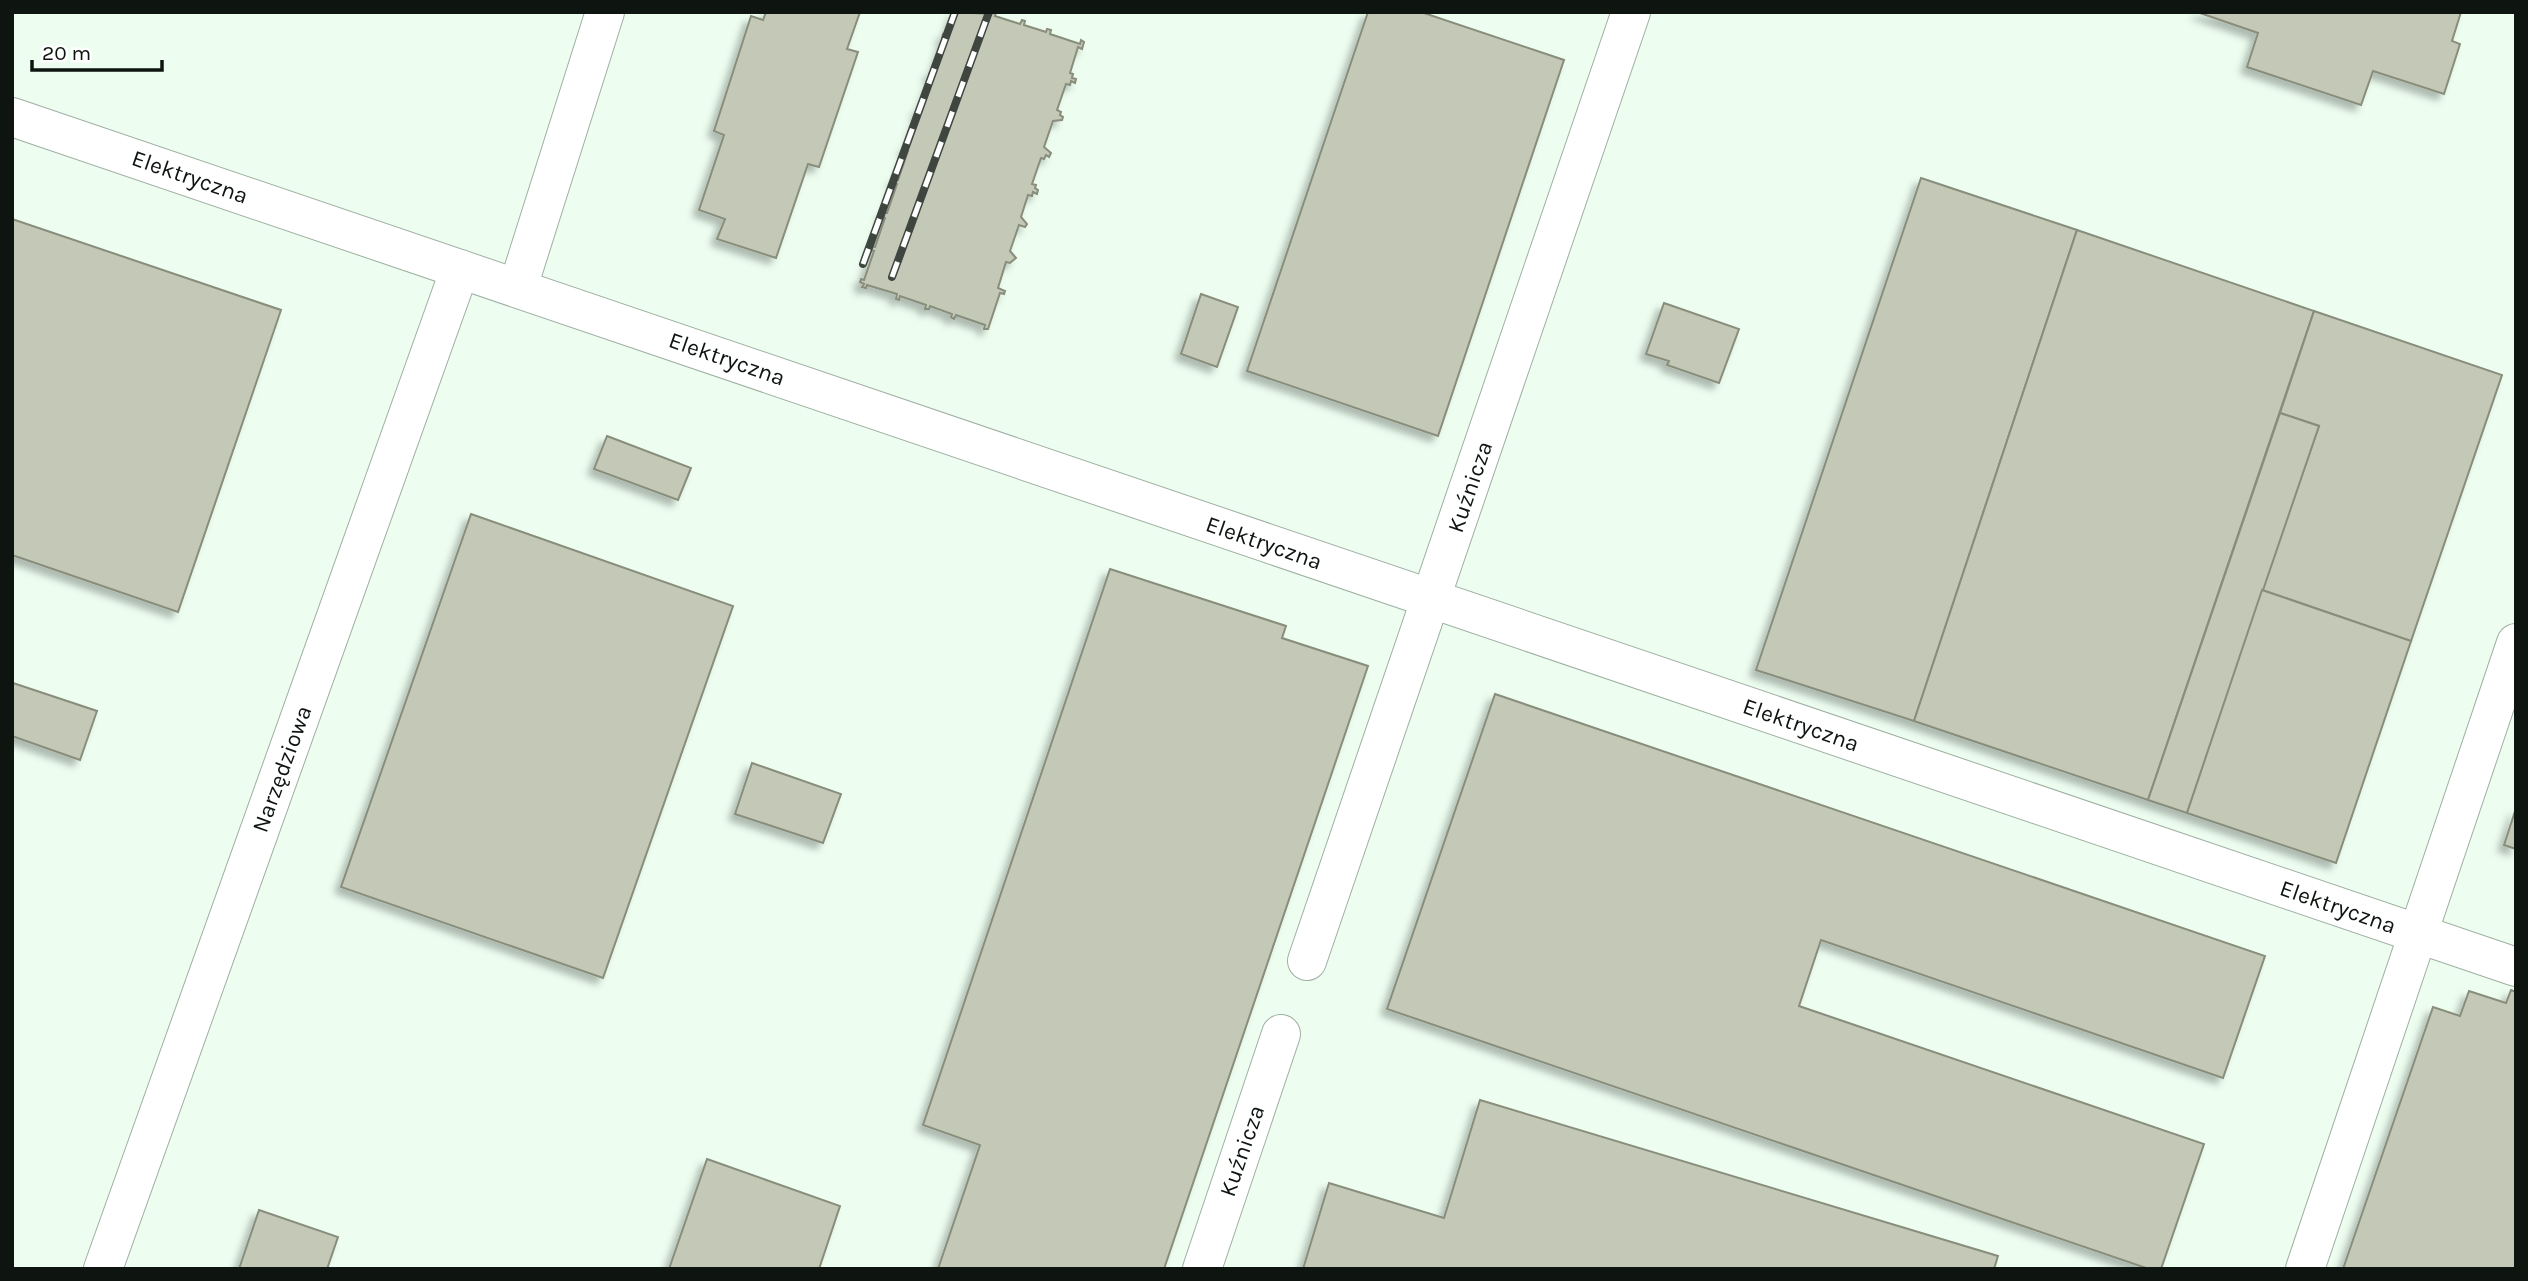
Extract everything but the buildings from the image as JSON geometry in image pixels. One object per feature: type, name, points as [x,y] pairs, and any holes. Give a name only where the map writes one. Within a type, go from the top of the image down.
[{"type":"street","points":[[518,287],[605,12]]},
{"type":"street","name":"Kuźnicza","points":[[1307,961],[1632,12]]},
{"type":"street","name":"Elektryczna","points":[[12,117],[2516,967]]},
{"type":"street","name":"Narzędziowa","points":[[103,1269],[460,269]]},
{"type":"street","points":[[2305,1269],[2419,936],[2509,691],[2516,643]]},
{"type":"street","name":"Kuźnicza","points":[[1202,1269],[1281,1034]]},
{"type":"railway","points":[[863,264],[955,12]]},
{"type":"railway","points":[[892,277],[989,12]]}]
